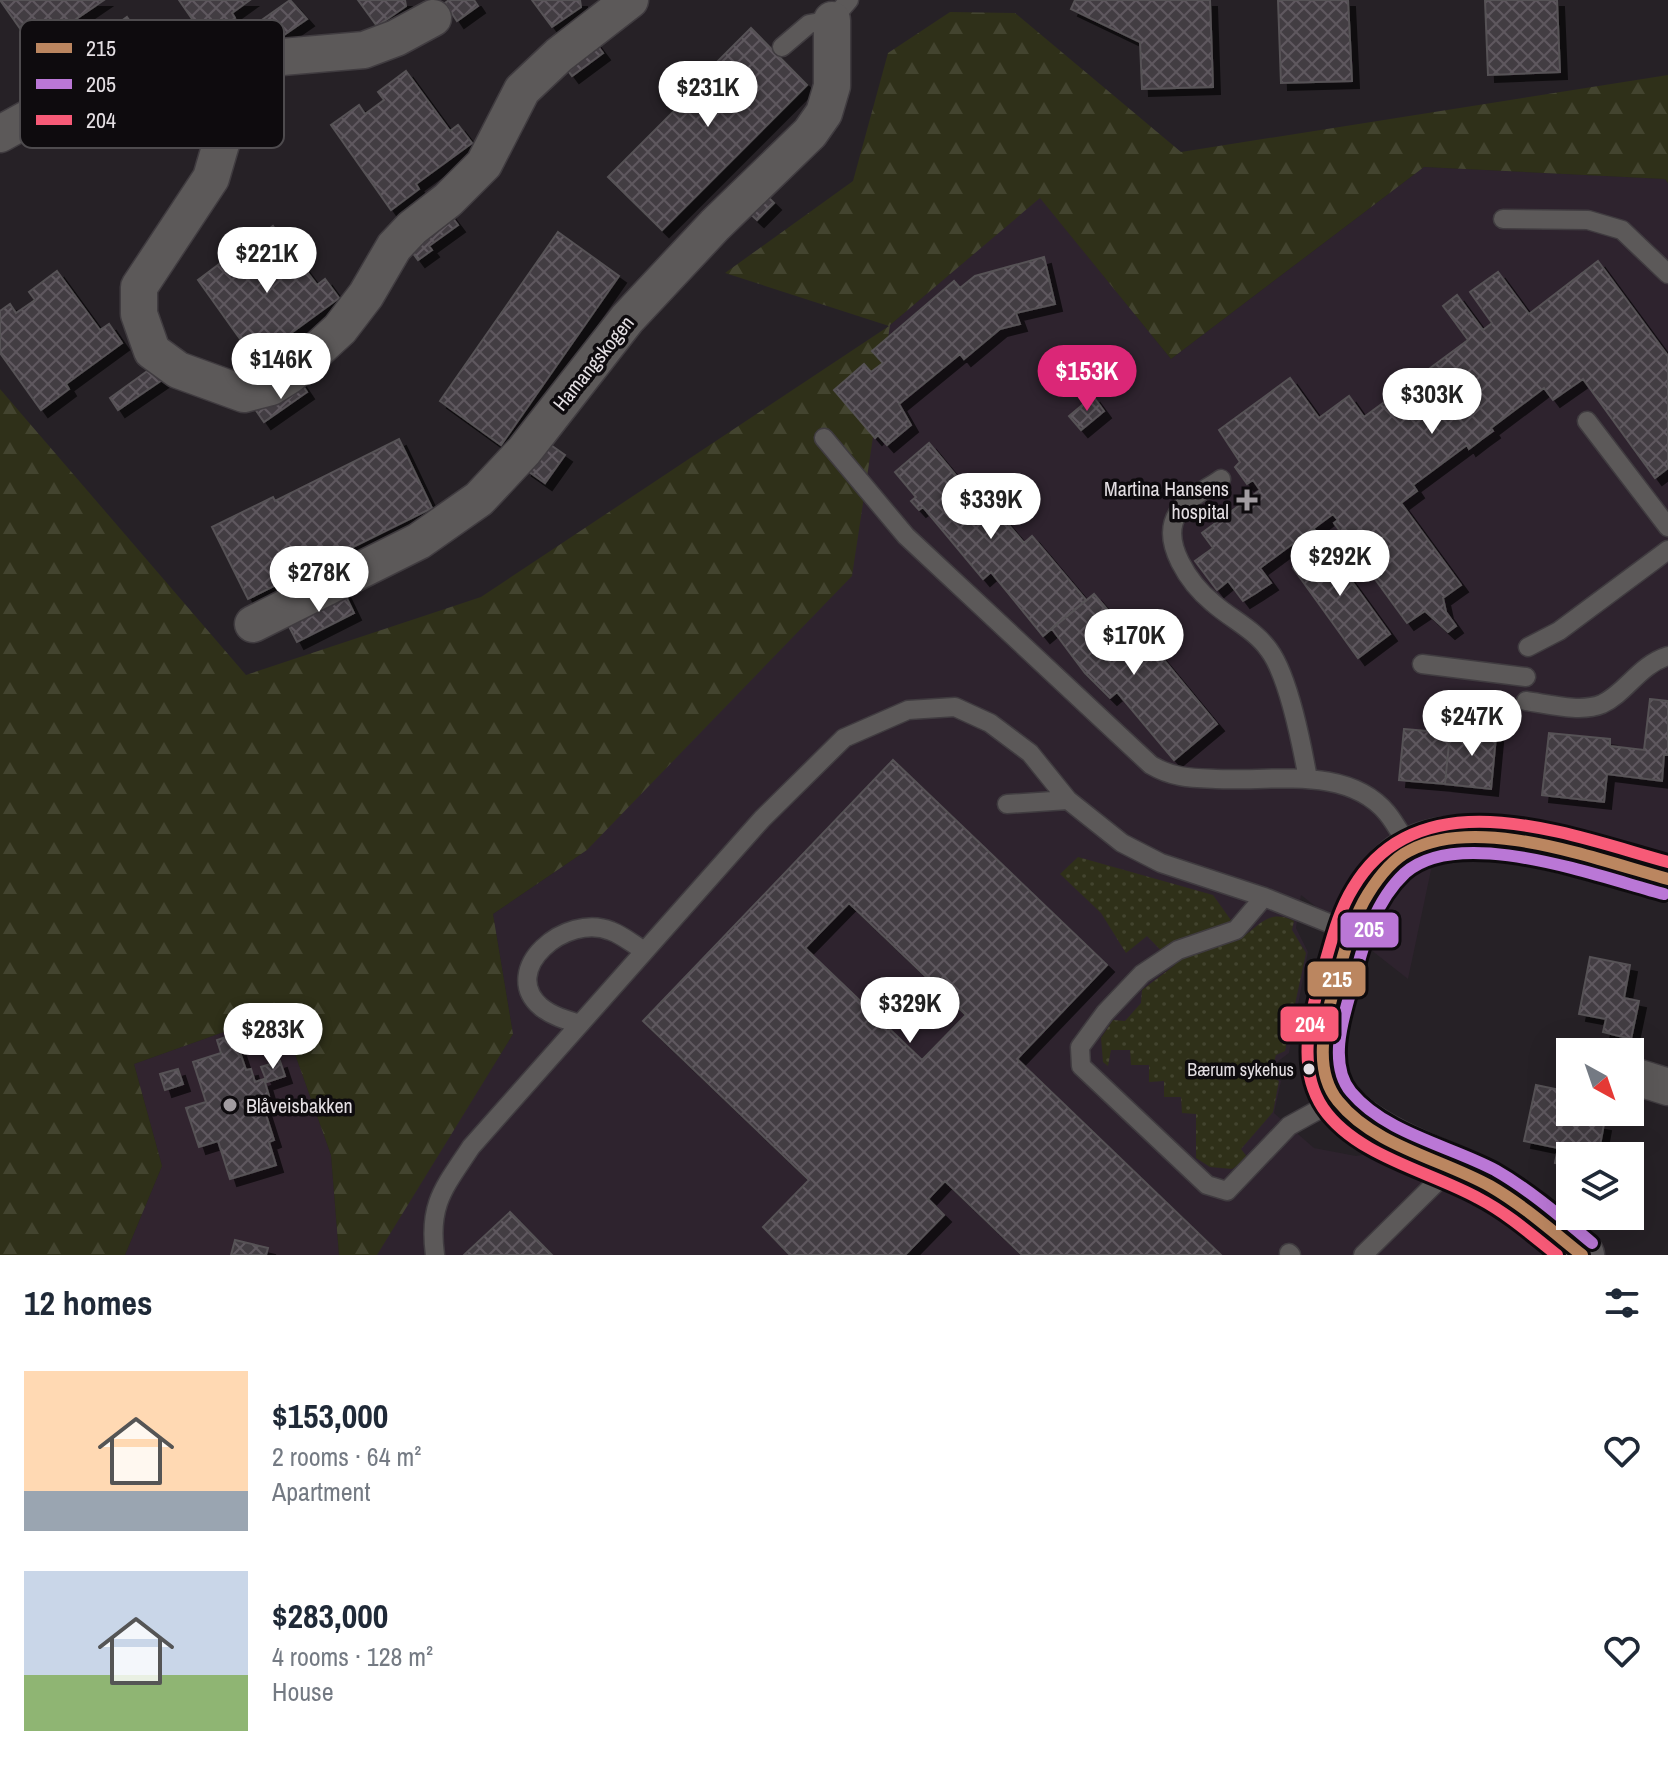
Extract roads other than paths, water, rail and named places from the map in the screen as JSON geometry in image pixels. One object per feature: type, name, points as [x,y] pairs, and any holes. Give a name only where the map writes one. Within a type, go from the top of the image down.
[{"type":"main road","points":[[1351,933],[1334,990],[1323,1049],[1324,1070],[1336,1100],[1366,1126],[1453,1166],[1518,1204],[1582,1255]]},
{"type":"street","points":[[220,148],[211,178],[139,287],[139,314],[152,351],[178,370],[244,394],[271,387],[290,375],[340,329],[366,295],[394,247],[484,164],[522,90],[559,55],[630,0]]},
{"type":"street","name":"Hamangskogen","points":[[253,624],[419,541],[479,499],[524,451],[627,319],[715,225],[810,133],[824,113],[832,86],[841,10]]},
{"type":"street","points":[[284,57],[364,50],[396,38],[433,18]]},
{"type":"street","points":[[0,134],[20,123]]},
{"type":"street","points":[[1351,933],[1371,889],[1389,867],[1411,850],[1441,840],[1474,837],[1508,841],[1668,879]]},
{"type":"street","points":[[1644,1079],[1668,1087]]},
{"type":"lane","name":"Hamangskogen","points":[[782,47],[809,24],[841,10]]},
{"type":"lane","points":[[1503,219],[1588,220],[1622,230],[1668,274]]},
{"type":"lane","points":[[1587,421],[1668,527]]},
{"type":"lane","points":[[824,438],[906,536],[1151,765],[1171,777],[1308,779],[1347,786],[1370,798],[1386,813],[1411,850]]},
{"type":"lane","points":[[1221,479],[1178,512],[1172,539],[1185,572],[1198,589],[1271,652],[1302,743],[1308,779]]},
{"type":"lane","points":[[1528,647],[1559,631],[1668,550]]},
{"type":"lane","points":[[1526,701],[1583,707],[1603,704],[1655,660],[1668,656]]},
{"type":"lane","points":[[1422,664],[1526,677]]},
{"type":"lane","points":[[435,1255],[430,1224],[441,1192],[471,1147],[762,819],[844,738],[908,710],[955,707],[990,723],[1030,753],[1068,800],[1122,843],[1161,863],[1264,897],[1351,933]]},
{"type":"lane","points":[[1007,804],[1068,800]]},
{"type":"lane","points":[[1264,897],[1236,930],[1178,950],[1142,974],[1105,1013],[1080,1047],[1081,1066],[1207,1185],[1227,1191],[1289,1126],[1336,1100]]},
{"type":"lane","points":[[580,1024],[554,1016],[538,1005],[528,986],[532,967],[543,945],[558,934],[579,927],[610,930],[643,950]]},
{"type":"lane","points":[[1363,1255],[1453,1166]]},
{"type":"place","name":"Martina Hansens hospital","points":[[1247,500]]},
{"type":"place","name":"Bærum sykehus","points":[[1309,1069]]},
{"type":"place","name":"Blåveisbakken","points":[[230,1105]]}]
